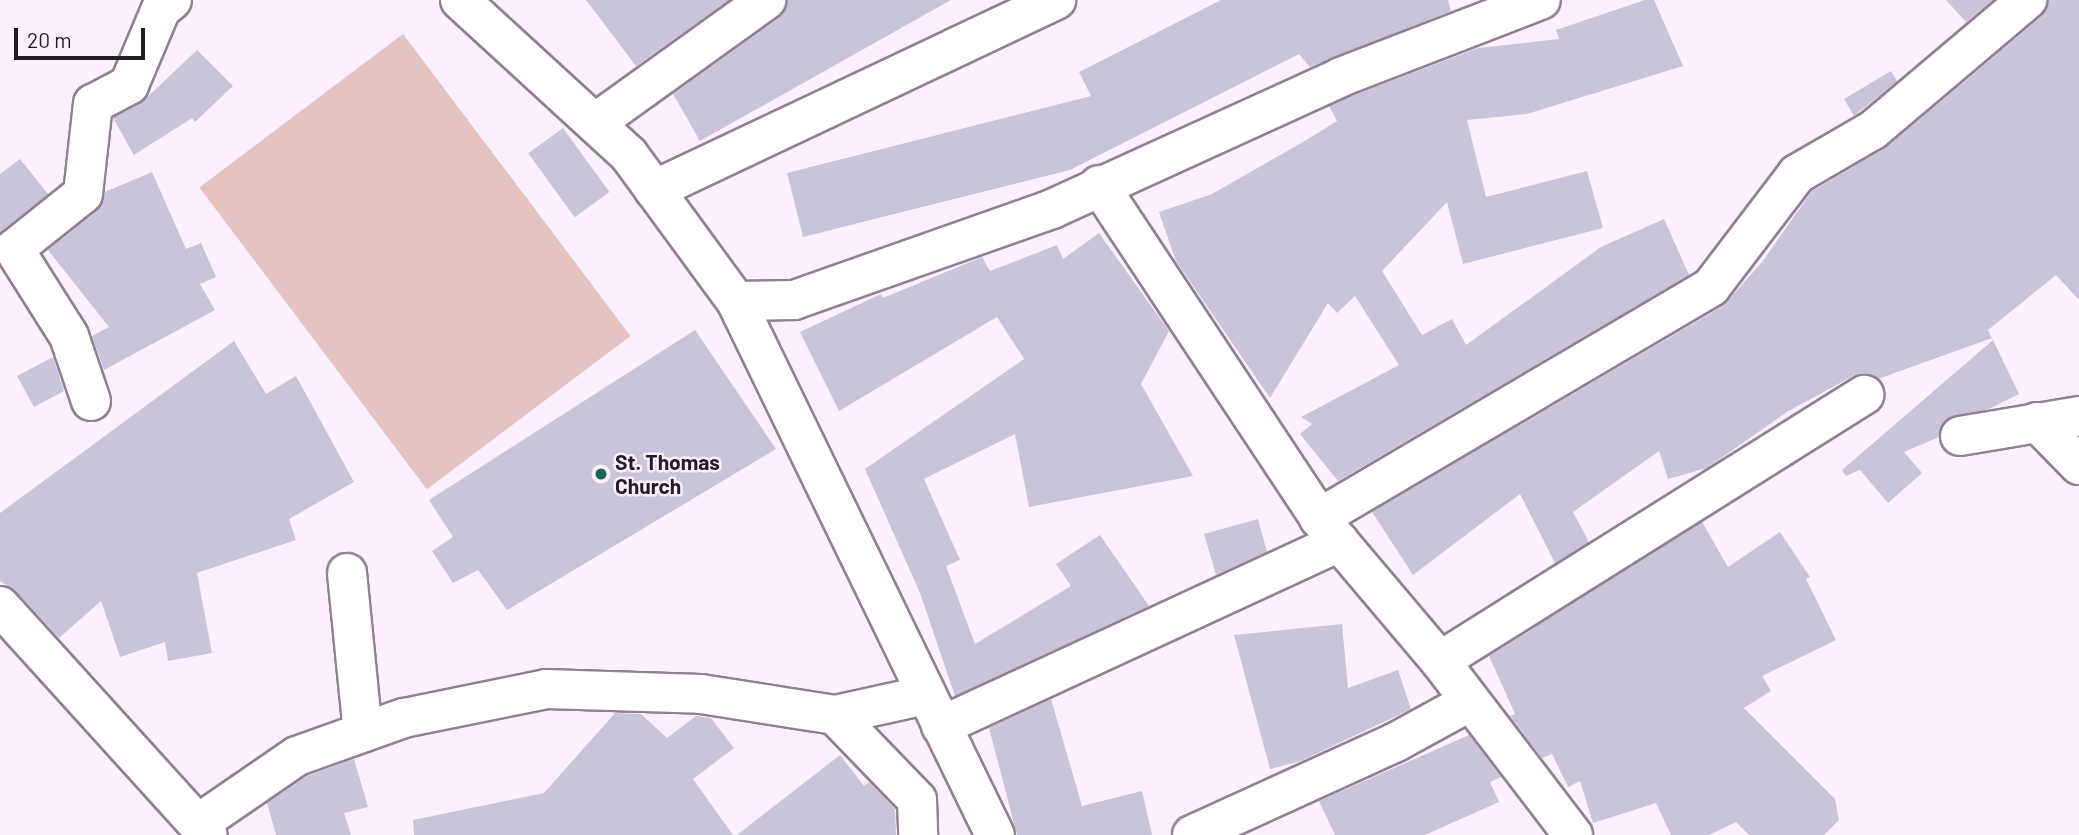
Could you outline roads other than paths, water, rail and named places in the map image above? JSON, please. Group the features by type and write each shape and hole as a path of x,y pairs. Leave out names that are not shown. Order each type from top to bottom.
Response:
{"street":[{"path":"91,401 69,336 14,249 83,194 93,104 129,85 161,9 172,0"},
{"path":"460,0 629,155 736,301 878,586 933,710 995,835"},
{"path":"594,123 766,0"},
{"path":"654,190 1056,0"},
{"path":"736,301 794,300 1052,209 1099,185 1341,77 1541,0"},
{"path":"0,606 203,829 297,756 404,718 546,689 701,694 835,715 933,710 1329,530 1711,287 1797,174 1873,130 2026,0"},
{"path":"1099,185 1329,530 1440,661 1573,835"},
{"path":"1440,661 1864,396"},
{"path":"1960,436 2079,416"},
{"path":"2037,422 2079,465"},
{"path":"347,573 363,732"},
{"path":"1192,835 1396,742 1469,702"},
{"path":"835,715 916,800 918,835"}],"place":[{"name":"St. Thomas Church","path":"601,474"}]}
